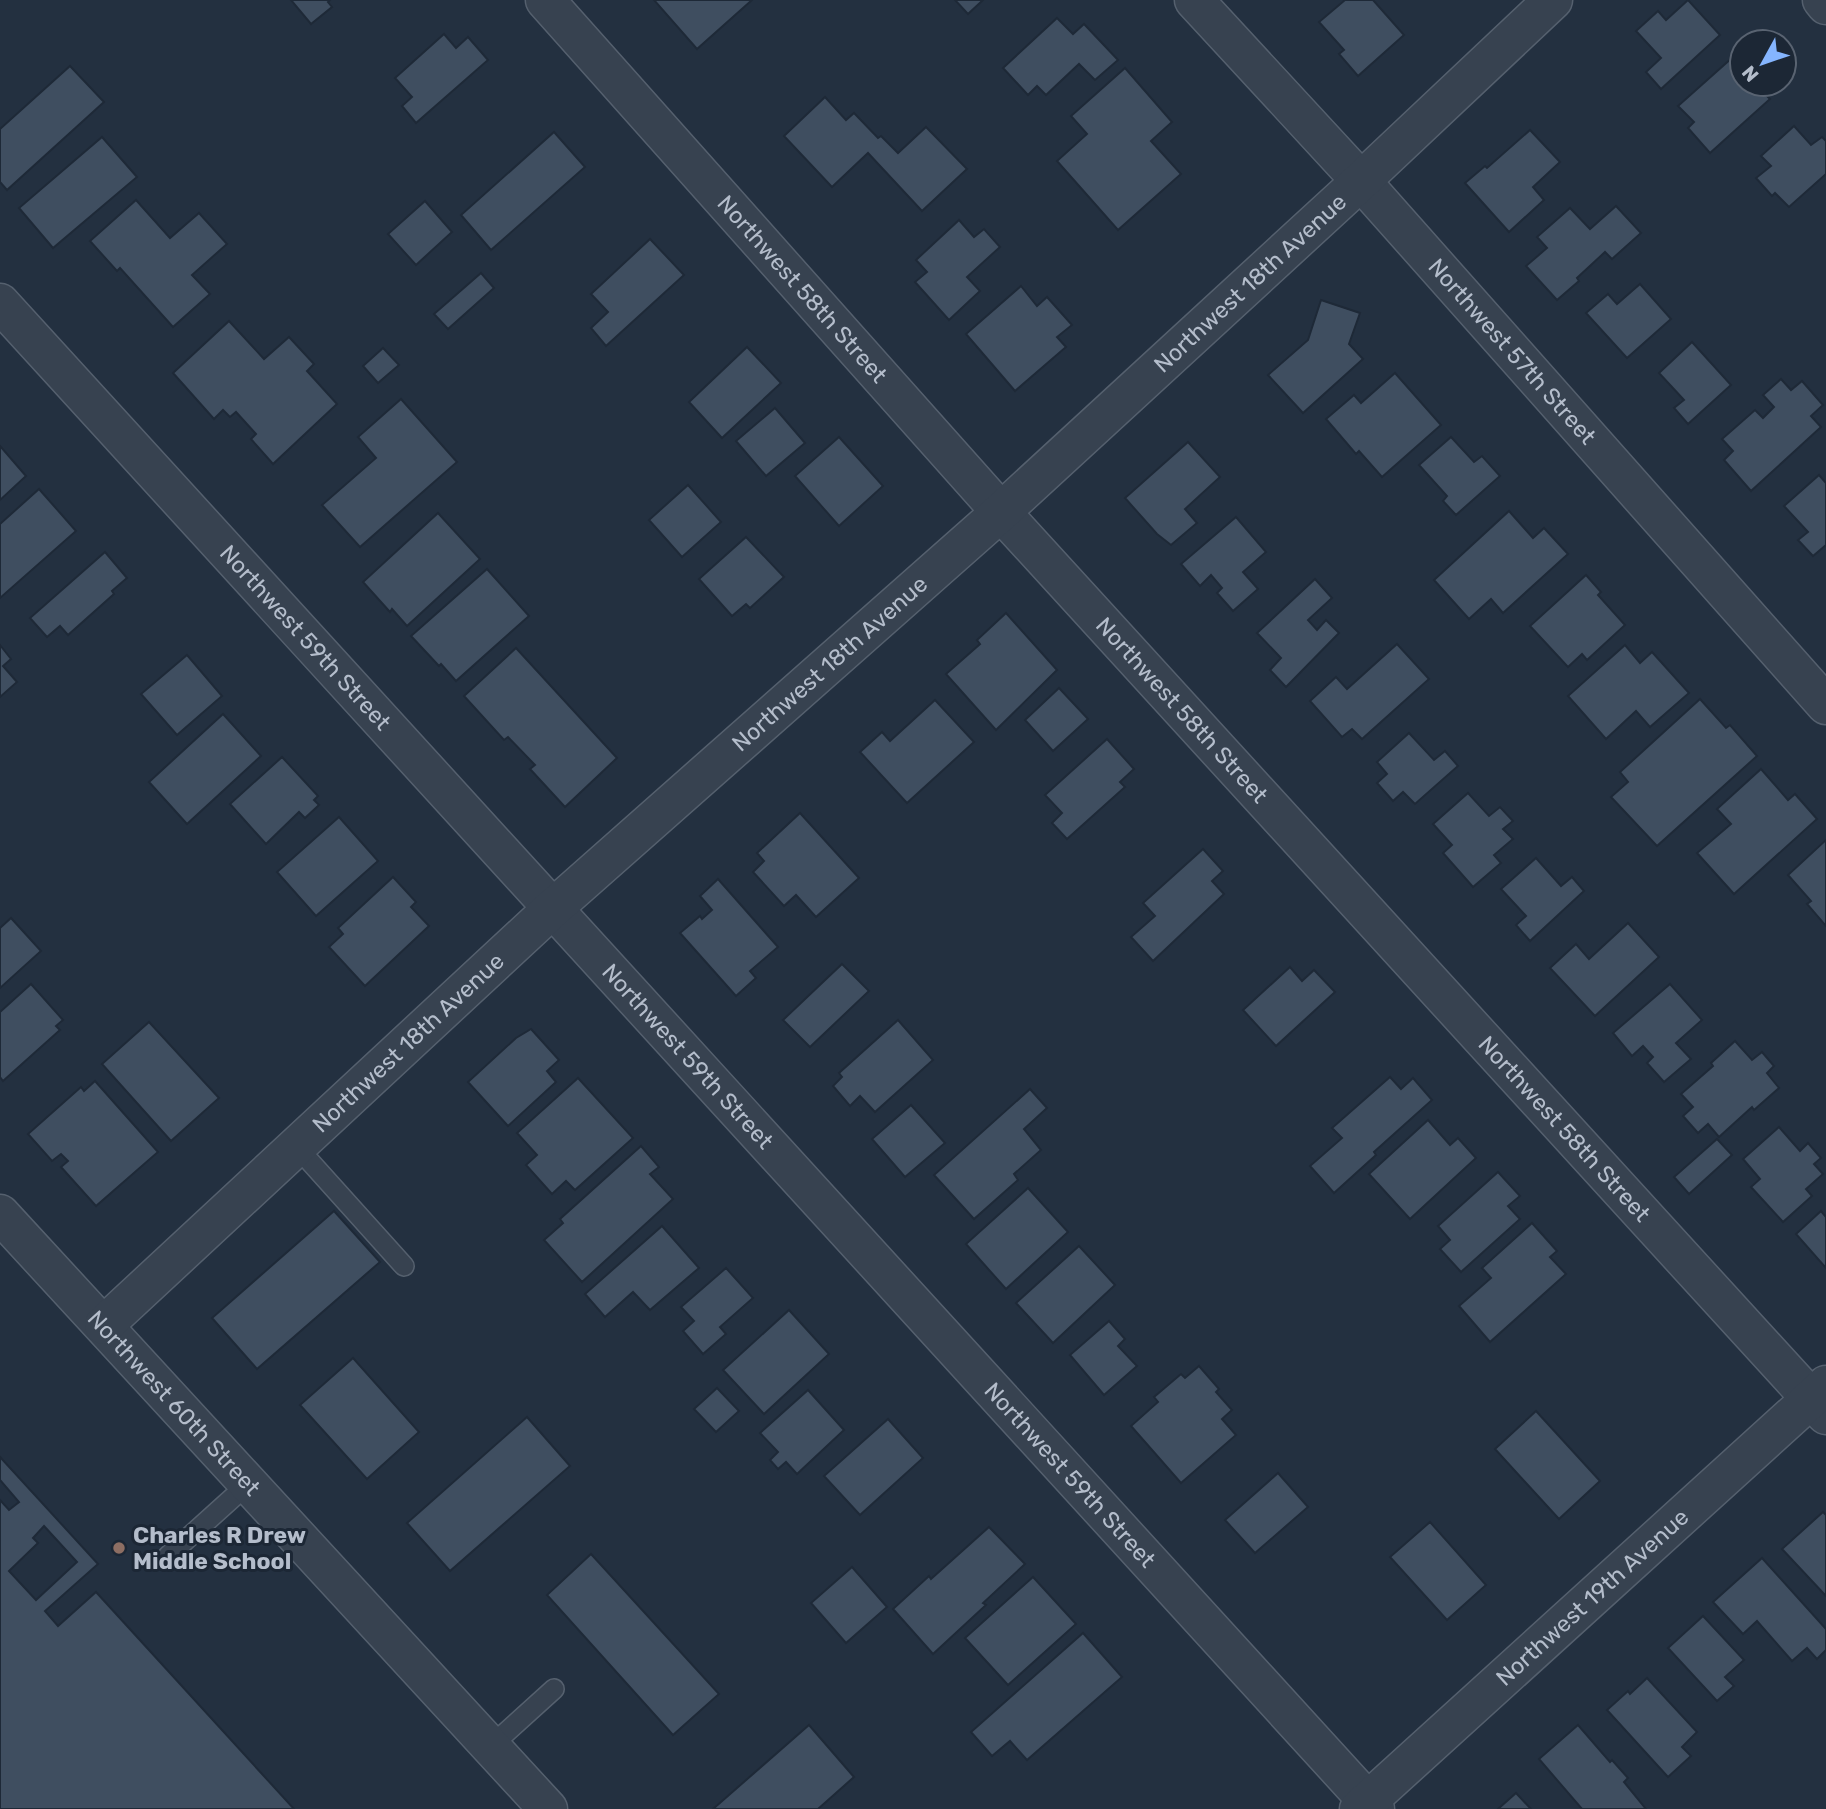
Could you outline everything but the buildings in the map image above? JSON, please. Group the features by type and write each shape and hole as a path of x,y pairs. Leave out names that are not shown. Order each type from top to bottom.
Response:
{"street":[{"name":"Northwest 58th Street","path":"545,0 1001,512 1821,1399"},
{"name":"Northwest 57th Street","path":"1194,0 1361,181 1826,705"},
{"name":"Northwest 18th Avenue","path":"104,1325 552,909 1001,512 1361,181 1553,0"},
{"path":"1822,0 1826,5"},
{"name":"Northwest 59th Street","path":"0,303 1368,1806"},
{"name":"Northwest 60th Street","path":"0,1216 104,1325 548,1809"},
{"name":"Northwest 19th Avenue","path":"1368,1806 1821,1399"}],"lane":[{"path":"296,1146 404,1266"},
{"path":"168,1556 249,1483"},
{"path":"491,1746 554,1689"}],"place":[{"name":"Charles R Drew Middle School","path":"119,1548"}]}
